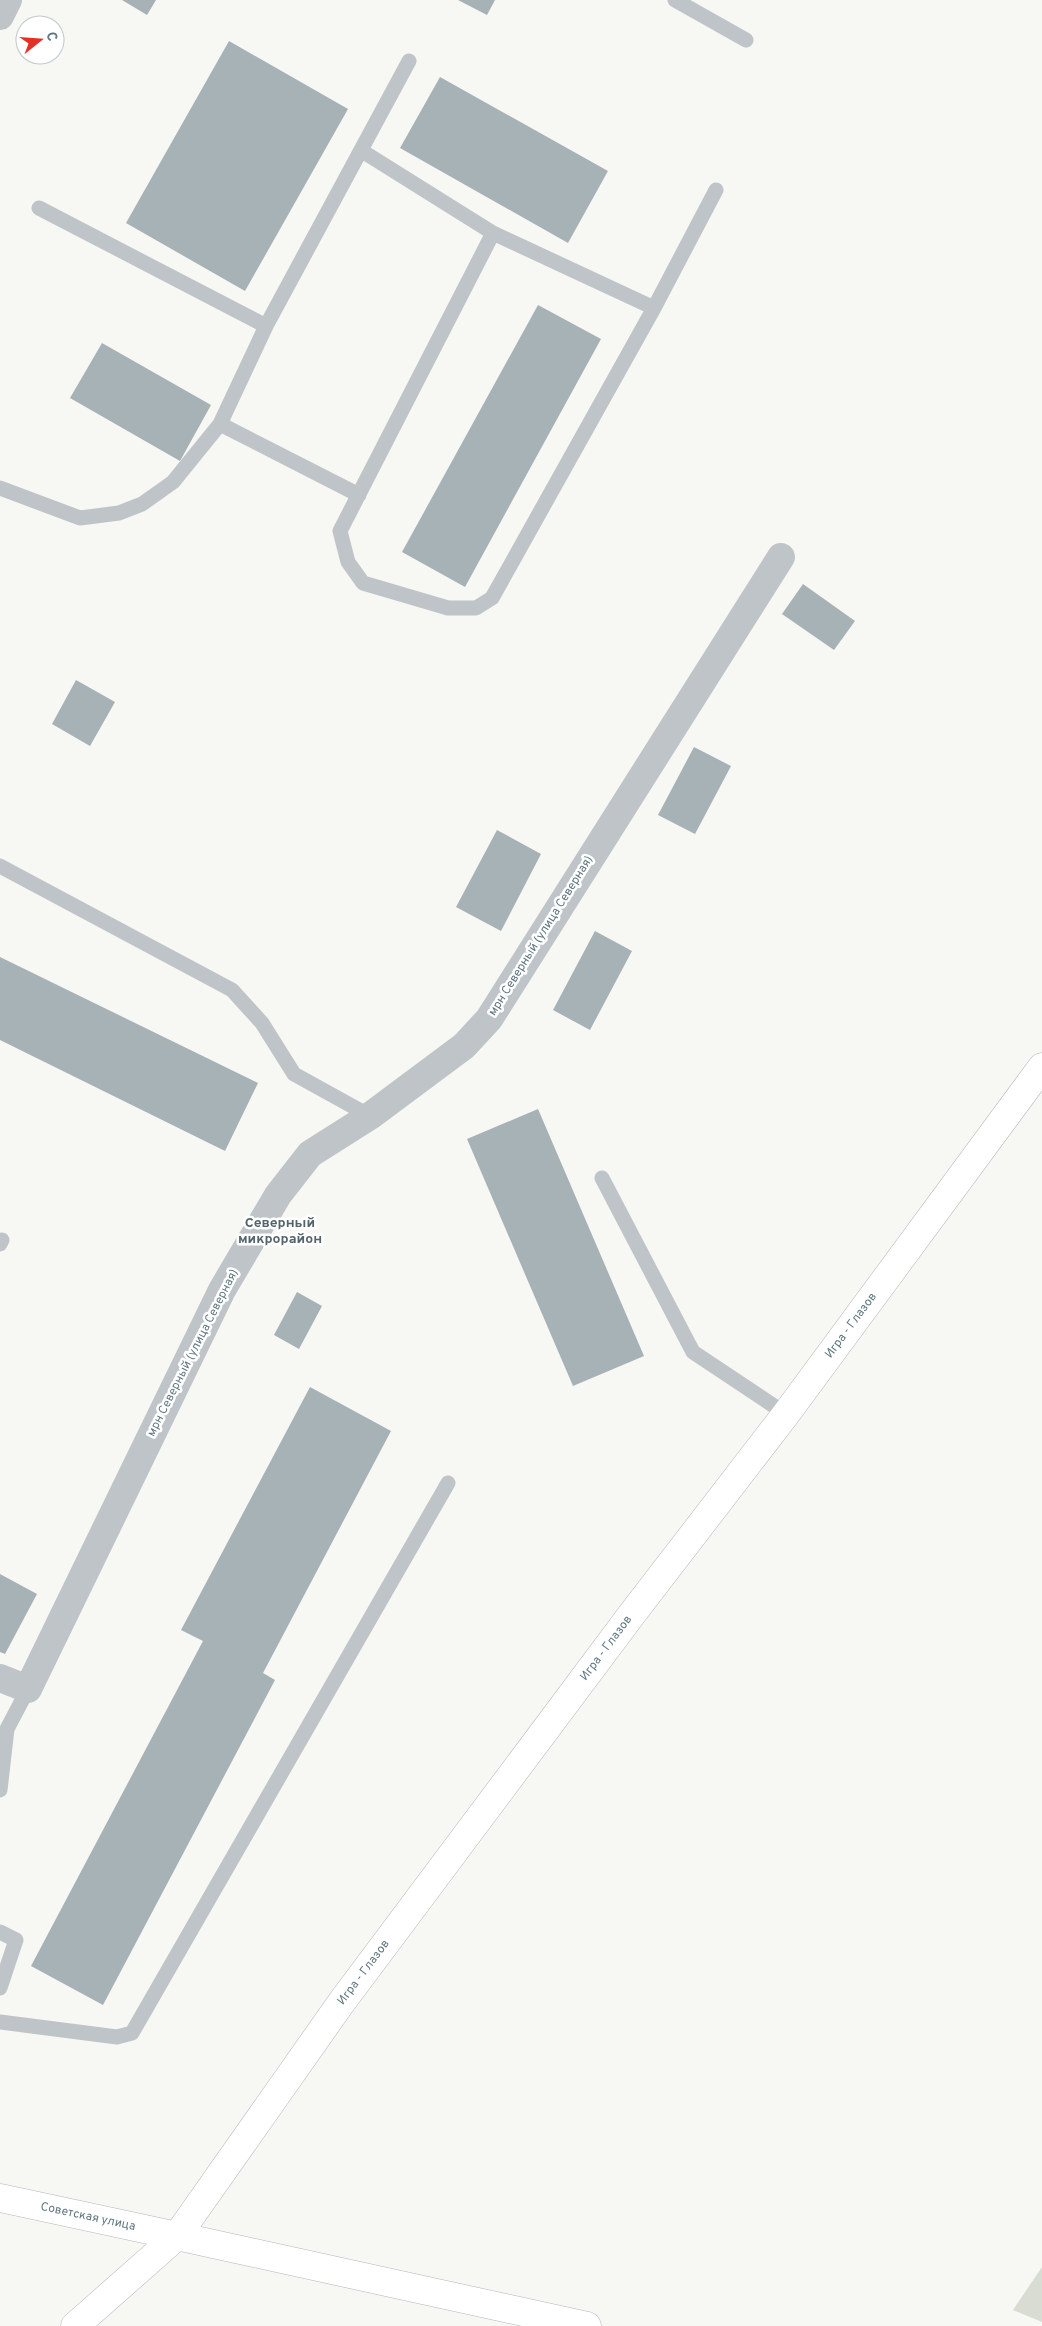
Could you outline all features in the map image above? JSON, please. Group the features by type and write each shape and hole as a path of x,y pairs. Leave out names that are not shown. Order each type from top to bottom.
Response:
{"main road":[{"name":"Игра - Глазов","path":"74,2326 176,2236 341,2003 632,1614 786,1414 1042,1066"},
{"name":"Советская улица","path":"0,2198 587,2326"}],"street":[{"path":"0,16 8,0"},
{"name":"мрн Северный (улица Северная)","path":"28,1690 222,1290 278,1195 310,1154 370,1116 464,1046 489,1019 781,556"},
{"path":"0,1678 28,1690"}],"lane":[{"path":"675,0 746,40"},
{"path":"0,488 80,518 119,513 142,504 173,482 220,424 266,326 409,61"},
{"path":"362,151 493,232 654,308"},
{"path":"493,232 340,531 348,562 364,583 448,608 476,608 492,598 654,308 716,190"},
{"path":"39,208 266,326"},
{"path":"220,424 359,494"},
{"path":"0,866 232,990 262,1023 294,1074 370,1116"},
{"path":"602,1178 693,1352 786,1414"},
{"path":"0,2022 117,2037 132,2033 448,1482"},
{"path":"0,1790 7,1729 28,1690"},
{"path":"0,1932 16,1940 0,1988"}],"shaded area":[{"path":"1042,2267 1042,2322 1013,2310"}],"building":[{"path":"122,0 156,0 147,15"},
{"path":"458,0 495,0 487,15"},
{"path":"229,41 348,109 245,291 126,223"},
{"path":"440,77 608,171 568,243 400,148"},
{"path":"538,305 601,339 465,587 402,552"},
{"path":"102,343 211,405 180,461 70,398"},
{"path":"803,584 855,621 834,650 782,614"},
{"path":"76,680 115,702 90,746 52,724"},
{"path":"694,747 731,766 695,834 658,815"},
{"path":"497,830 541,854 501,931 456,907"},
{"path":"595,931 632,951 590,1030 553,1010"},
{"path":"0,957 258,1083 225,1151 0,1040"},
{"path":"538,1109 644,1356 573,1386 467,1139"},
{"path":"297,1292 322,1306 299,1349 274,1335"},
{"path":"310,1387 391,1431 263,1673 275,1680 103,2005 31,1966 203,1641 181,1630"},
{"path":"0,1574 37,1594 5,1654 0,1652"}],"district":[{"name":"Северный микрорайон","path":"280,1232"}]}
